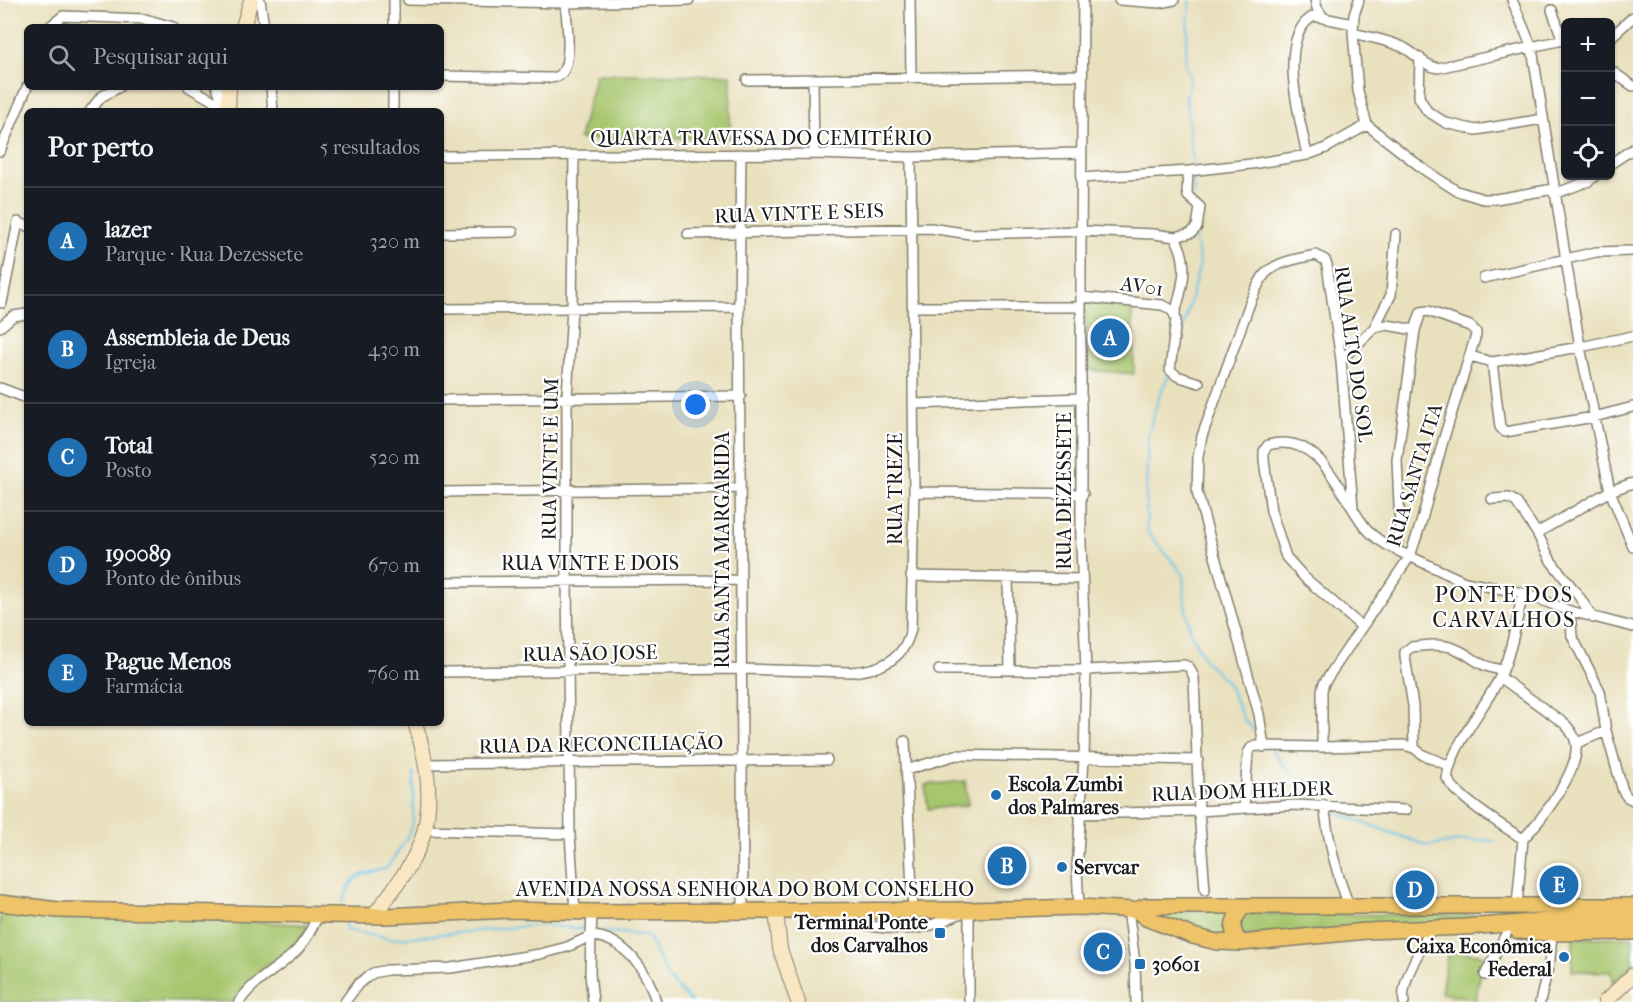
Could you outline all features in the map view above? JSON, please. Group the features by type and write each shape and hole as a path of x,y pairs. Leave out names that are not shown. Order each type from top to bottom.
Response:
{"main road":[{"path":"244,24 250,5"},
{"path":"227,108 229,90"},
{"path":"374,915 410,862 425,830 428,800 426,764 417,726"},
{"name":"AVENIDA NOSSA SENHORA DO BOM CONSELHO","path":"0,903 58,910 374,915 509,910 592,912 969,910 1079,907 1132,910 1146,906 1633,906"},
{"path":"1476,905 1567,920"},
{"path":"1241,944 1234,937 1233,923 1235,915 1244,906"},
{"path":"1132,910 1146,918 1193,936 1217,942 1241,944 1367,932 1567,920 1633,919"},
{"path":"776,911 780,949 798,1002"},
{"path":"1464,927 1552,933 1633,932"},
{"path":"1605,1002 1633,975"}],"street":[{"path":"250,5 260,0 264,24"},
{"path":"394,0 394,24"},
{"path":"408,0 566,2 689,0"},
{"path":"909,0 911,77"},
{"name":"RUA DEZESSETE","path":"1079,907 1077,869 1084,759 1086,670 1082,579 1083,0"},
{"path":"1119,0 1159,3 1174,0"},
{"path":"1315,0 1323,17"},
{"path":"1359,0 1353,28 1358,91 1367,125 1418,165 1457,191 1483,199 1554,192 1590,180"},
{"path":"1512,0 1532,48 1580,347 1610,490 1633,547"},
{"path":"444,76 549,78 558,76 563,71 567,57 566,2"},
{"path":"1552,10 1561,33"},
{"path":"53,24 63,16 145,19 162,24"},
{"path":"1307,155 1293,75 1293,58 1299,32 1314,16 1323,17 1399,45 1428,66 1438,68 1561,42"},
{"path":"1615,34 1633,17"},
{"path":"1419,58 1419,97 1426,111 1446,123 1476,130 1543,119"},
{"path":"1614,72 1633,86"},
{"path":"747,80 1082,75"},
{"path":"813,79 814,154"},
{"path":"0,151 26,90"},
{"path":"92,108 101,97 114,90"},
{"path":"194,90 225,108"},
{"path":"218,90 227,108"},
{"path":"272,90 273,108"},
{"path":"393,90 393,108"},
{"path":"1081,178 1192,171 1307,155 1367,125"},
{"path":"1615,161 1633,149"},
{"name":"QUARTA TRAVESSA DO CEMITÉRIO","path":"444,156 814,154 910,157 1081,153"},
{"name":"RUA SANTA MARGARIDA","path":"741,154 739,307 743,910"},
{"name":"RUA VINTE E UM","path":"574,156 572,308 567,398 567,672 570,834 575,912"},
{"name":"RUA TREZE","path":"740,669 865,671 899,655 909,639 914,492 910,157"},
{"path":"1174,313 1185,267 1184,257 1175,237 1191,233 1197,227 1200,207 1187,192 1192,171"},
{"path":"2,303 18,222 24,225"},
{"name":"RUA VINTE E SEIS","path":"688,234 930,228 970,234 1081,231 1175,237"},
{"path":"444,233 513,232"},
{"path":"1341,360 1374,328 1391,295 1396,234"},
{"path":"1484,278 1596,252 1633,251"},
{"name":"RUA ALTO DO SOL","path":"1264,747 1259,714 1197,492 1198,457 1202,436 1251,300 1264,275 1273,268 1316,255 1325,260 1341,360 1353,507"},
{"name":"AV01","path":"913,307 1081,302 1162,305 1170,308 1176,319 1172,372 1199,383"},
{"path":"444,309 739,307"},
{"name":"RUA SANTA ITA","path":"1322,747 1322,690 1328,675 1410,556 1476,335 1470,326 1424,310 1419,315 1415,330"},
{"path":"2,321 24,314"},
{"path":"1374,328 1388,325 1415,330 1397,460 1400,527 1396,550"},
{"path":"1470,356 1492,362 1633,336"},
{"path":"1492,362 1502,430 1511,432 1594,417 1633,407"},
{"path":"0,388 24,397"},
{"path":"444,400 741,396"},
{"path":"913,404 1082,398"},
{"path":"1361,626 1305,578 1286,557 1271,511 1264,459 1264,451 1268,445 1275,443 1308,449 1321,461 1367,529 1396,550 1465,582 1522,593 1570,611 1633,627"},
{"path":"1537,533 1610,490 1633,483"},
{"path":"444,492 740,488"},
{"path":"914,492 1083,494"},
{"path":"1492,499 1509,498 1516,502 1537,533 1551,561 1593,618"},
{"path":"912,576 1082,579"},
{"path":"1008,578 1010,670"},
{"name":"RUA VINTE E DOIS","path":"444,582 740,580"},
{"path":"1522,593 1502,673 1464,737 1450,766 1448,778 1456,790 1523,839"},
{"path":"1570,611 1572,636 1600,691 1606,731 1623,791 1633,800"},
{"path":"1414,748 1413,706 1405,657 1411,647 1442,645 1451,647 1482,665 1502,673 1565,724 1572,733 1576,750 1566,781 1543,817 1523,839 1517,905"},
{"path":"939,670 1086,670 1184,665 1189,667 1194,677 1199,811 1205,890"},
{"name":"RUA SÃO JOSE","path":"444,672 740,669"},
{"path":"1576,743 1606,731"},
{"path":"905,741 913,910"},
{"path":"1244,808 1248,753 1251,748 1393,744 1414,748 1423,756 1450,766"},
{"path":"906,770 956,755 1198,760"},
{"name":"RUA DA RECONCILIAÇÃO","path":"426,764 827,760"},
{"path":"1324,805 1331,855 1349,906"},
{"name":"RUA DOM HELDER","path":"1079,814 1324,805 1406,810"},
{"path":"425,830 570,834"},
{"path":"802,910 874,926 903,928 925,927 969,910 969,1002"},
{"path":"1132,910 1136,1002"},
{"path":"592,912 590,974 592,1002"},
{"path":"239,1002 251,987 303,945 319,914"},
{"path":"1404,1002 1403,991 1406,981 1431,929"},
{"path":"1485,975 1508,930"},
{"path":"1540,1002 1550,959 1552,933"},
{"path":"345,1002 358,984 373,973 387,970 450,968 540,954 591,936 601,936 611,940 634,960 647,978 656,1002"}],"green space":[{"path":"596,74 731,75 730,137 579,139"},
{"path":"1084,300 1132,306 1134,374 1090,370"},
{"path":"965,781 968,805 928,809 925,785"},
{"path":"0,904 308,925 297,944 258,973 236,1002 0,1002"},
{"path":"1232,910 1224,924 1229,940 1144,913"},
{"path":"1245,914 1486,915 1492,920 1242,936 1237,921"},
{"path":"1633,937 1633,963 1613,983 1612,972 1572,971 1573,938"},
{"path":"1448,950 1483,955 1476,999 1441,993"}],"waterway":[{"path":"1190,0 1185,63 1190,79 1186,96 1193,167"},
{"path":"1193,173 1194,197"},
{"path":"1192,224 1193,206"},
{"path":"1175,361 1200,263 1195,239"},
{"path":"1169,375 1160,394 1148,434 1147,531 1183,574 1185,605 1191,634 1205,661 1228,683 1244,720 1256,732"},
{"path":"1272,749 1287,770 1303,779 1321,799"},
{"path":"343,901 355,879 364,874 387,868 407,838 413,822 414,773"},
{"path":"1334,812 1428,846 1466,840 1494,841"},
{"path":"345,922 346,930 391,939 540,925 585,929"},
{"path":"599,931 648,936 668,978 691,1002"}],"place":[{"name":"lazer","path":"1110,338"},
{"name":"Escola Zumbi dos Palmares","path":"996,795"},
{"name":"Assembleia de Deus","path":"1007,866"},
{"name":"Servcar","path":"1062,867"},
{"name":"Pague Menos","path":"1559,885"},
{"name":"190089","path":"1415,890"},
{"name":"Terminal Ponte dos Carvalhos","path":"940,933"},
{"name":"Total","path":"1103,952"},
{"name":"Caixa Econômica Federal","path":"1564,957"},
{"name":"30601","path":"1140,964"}],"district":[{"name":"PONTE DOS CARVALHOS","path":"1504,606"}]}
